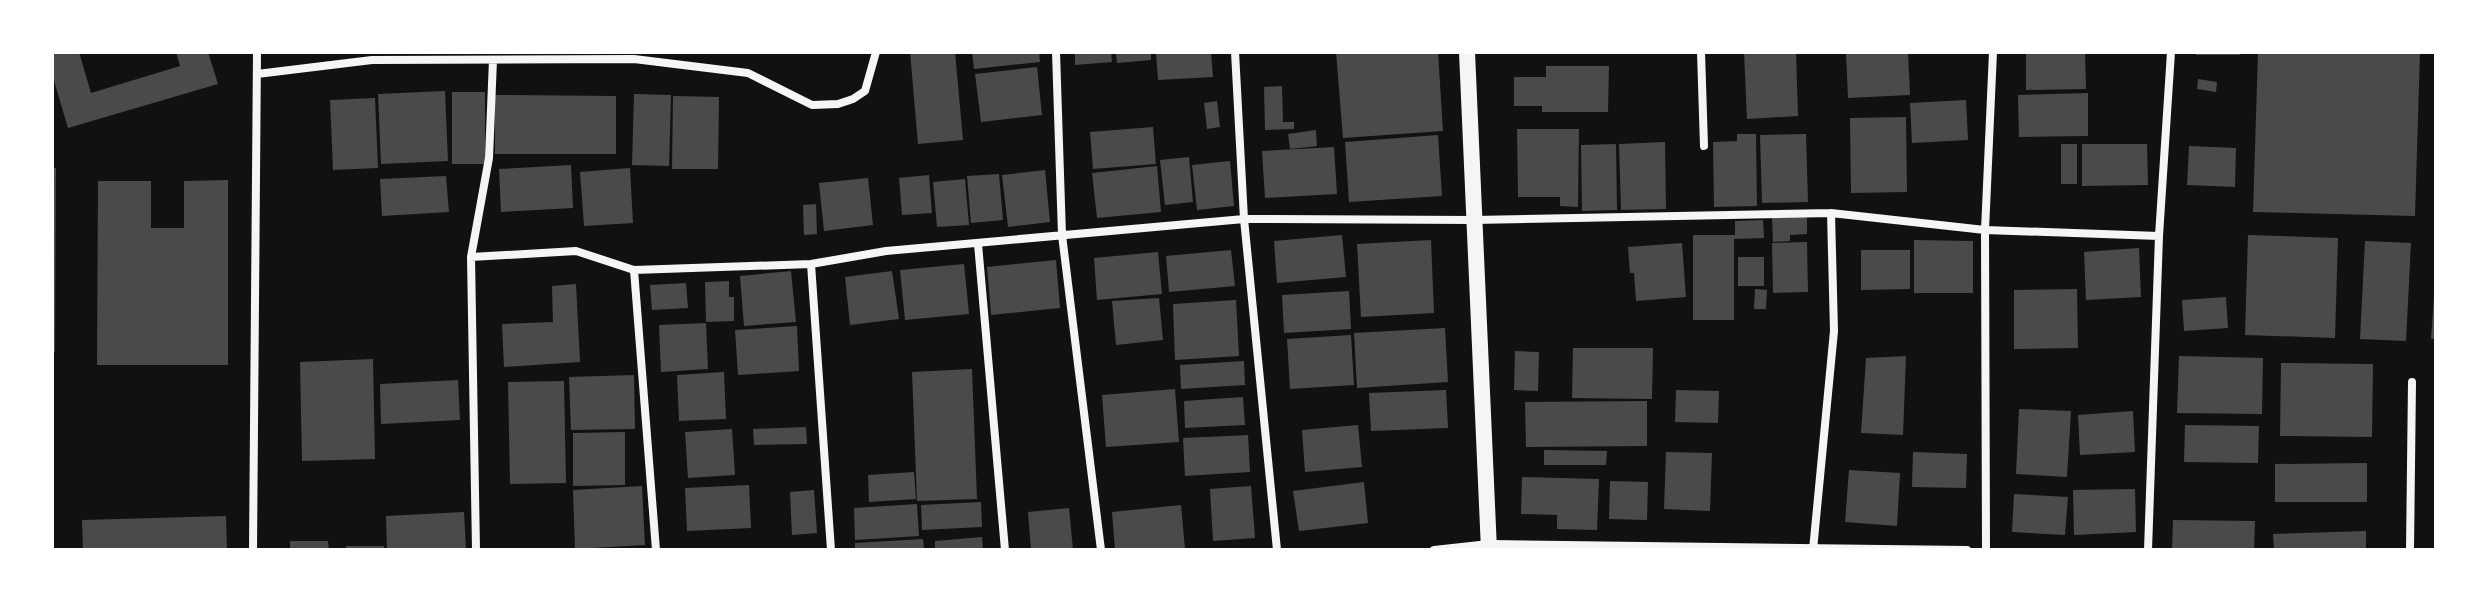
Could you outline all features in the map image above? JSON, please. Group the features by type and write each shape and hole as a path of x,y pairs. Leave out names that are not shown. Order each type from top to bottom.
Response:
{"main road":[{"path":"1467,52 1489,547"}],"street":[{"path":"253,550 257,52"},
{"path":"257,74 372,60 634,59 748,73 812,105 838,104 865,91 876,52"},
{"path":"1056,52 1062,235 1101,550"},
{"path":"1235,52 1244,219 1277,550"},
{"path":"1701,52 1704,146"},
{"path":"1986,550 1985,230 1993,52"},
{"path":"2148,550 2159,236 2171,52"},
{"path":"476,550 471,257 489,158 493,60"},
{"path":"471,257 576,251 634,270 811,264 886,251 1244,219 1474,220 1831,213 1985,230 2159,236"},
{"path":"1813,548 1834,331 1831,213"},
{"path":"978,244 1005,550"},
{"path":"811,264 831,550"},
{"path":"634,270 656,550"},
{"path":"2410,550 2412,382"},
{"path":"1434,550 1489,547 1967,550"}],"building":[{"path":"52,52 79,52 91,93 180,66 176,52 208,52 218,84 68,128 52,74"},
{"path":"910,52 955,52 963,140 918,144"},
{"path":"972,52 1039,52 1040,62 974,69"},
{"path":"1075,52 1111,52 1112,62 1075,65"},
{"path":"1116,52 1151,52 1151,60 1117,63"},
{"path":"1156,52 1211,52 1213,77 1158,80"},
{"path":"1336,52 1438,52 1443,131 1343,138"},
{"path":"1744,52 1796,52 1798,116 1747,119"},
{"path":"1908,52 1910,95 1848,98 1846,54"},
{"path":"2026,52 2085,52 2086,89 2026,90"},
{"path":"2196,52 2240,52 2240,55 2196,55"},
{"path":"2258,52 2420,52 2415,216 2253,212"},
{"path":"1546,66 1609,66 1608,112 1542,112 1542,106 1514,106 1514,77 1546,77"},
{"path":"1037,67 1042,115 981,122 975,74"},
{"path":"2198,79 2217,82 2216,92 2197,89"},
{"path":"1282,86 1283,122 1294,122 1294,129 1265,130 1264,87"},
{"path":"445,91 448,161 381,164 378,94"},
{"path":"452,92 485,92 485,164 452,164"},
{"path":"2088,93 2088,136 2019,137 2018,95"},
{"path":"634,94 671,95 669,166 632,165"},
{"path":"495,95 616,96 616,154 495,154"},
{"path":"673,96 719,97 718,169 672,169"},
{"path":"375,98 378,168 333,170 330,100"},
{"path":"1966,100 1968,140 1912,143 1910,103"},
{"path":"1217,101 1220,127 1207,129 1204,103"},
{"path":"1906,117 1907,192 1851,193 1850,118"},
{"path":"1153,127 1156,164 1093,169 1090,132"},
{"path":"1517,129 1579,129 1578,207 1560,206 1560,197 1518,197"},
{"path":"1316,130 1317,146 1290,149 1288,134"},
{"path":"1737,134 1756,134 1757,206 1714,207 1713,142 1737,141"},
{"path":"1806,134 1808,202 1762,203 1760,135"},
{"path":"1438,135 1442,196 1349,202 1345,142"},
{"path":"1665,142 1666,209 1621,210 1619,144"},
{"path":"1616,144 1617,210 1582,211 1581,145"},
{"path":"2061,144 2077,144 2077,184 2061,184"},
{"path":"2082,144 2147,144 2148,185 2082,186"},
{"path":"2189,146 2236,148 2235,187 2187,185"},
{"path":"1334,147 1337,194 1265,198 1262,151"},
{"path":"1189,157 1193,202 1165,205 1160,160"},
{"path":"1230,161 1234,206 1197,210 1192,165"},
{"path":"571,165 573,208 501,212 499,169"},
{"path":"1157,166 1161,212 1097,218 1092,173"},
{"path":"52,168 56,168 55,352 52,352"},
{"path":"630,168 633,223 584,226 580,172"},
{"path":"1045,170 1050,222 1008,227 1002,175"},
{"path":"999,174 1003,220 971,223 967,176"},
{"path":"929,175 932,213 902,215 899,178"},
{"path":"446,176 449,212 382,216 380,179"},
{"path":"868,178 873,225 824,231 819,183"},
{"path":"965,179 969,225 937,227 933,182"},
{"path":"228,180 228,365 97,365 98,181 151,181 151,228 184,228 184,181"},
{"path":"816,204 817,234 804,235 803,205"},
{"path":"1807,216 1807,234 1790,235 1790,241 1773,242 1772,218"},
{"path":"1763,220 1764,238 1734,239 1734,320 1693,320 1693,235 1735,235 1735,221"},
{"path":"1342,235 1346,277 1277,283 1274,241"},
{"path":"2248,235 2338,238 2335,338 2245,335"},
{"path":"1431,240 1434,313 1361,317 1357,244"},
{"path":"1914,240 1973,241 1973,293 1914,293"},
{"path":"2365,241 2411,243 2406,341 2360,339"},
{"path":"1807,242 1808,292 1773,293 1772,243"},
{"path":"1682,243 1686,297 1636,301 1628,247"},
{"path":"2139,248 2141,297 2086,300 2084,252"},
{"path":"1231,250 1235,286 1169,292 1166,256"},
{"path":"1861,250 1910,250 1910,289 1861,290"},
{"path":"1158,252 1162,294 1097,300 1094,258"},
{"path":"1738,257 1764,257 1764,286 1738,286"},
{"path":"1056,260 1060,308 991,315 987,267"},
{"path":"964,264 969,314 905,320 900,270"},
{"path":"791,271 796,322 744,326 740,276"},
{"path":"892,271 899,319 850,325 845,277"},
{"path":"729,281 729,297 734,297 734,321 706,322 705,282"},
{"path":"686,283 688,308 652,310 650,285"},
{"path":"576,284 580,362 504,367 502,324 553,322 552,286"},
{"path":"1755,289 1767,290 1766,309 1754,309"},
{"path":"2077,289 2078,348 2014,349 2014,290"},
{"path":"1349,291 1351,329 1284,333 1282,295"},
{"path":"2434,295 2436,339 2431,339"},
{"path":"2226,297 2228,328 2184,331 2182,300"},
{"path":"1159,298 1163,340 1116,345 1112,301"},
{"path":"1236,300 1239,356 1175,360 1173,304"},
{"path":"706,323 708,369 661,372 659,325"},
{"path":"797,326 799,371 738,375 735,330"},
{"path":"1445,328 1448,382 1357,388 1354,333"},
{"path":"1351,335 1354,385 1290,389 1287,339"},
{"path":"1573,348 1653,348 1652,399 1572,398"},
{"path":"1515,351 1539,352 1538,391 1514,390"},
{"path":"1906,356 1903,435 1861,433 1866,358"},
{"path":"2179,356 2263,358 2262,414 2177,413"},
{"path":"373,359 375,459 302,461 300,362"},
{"path":"1244,361 1245,385 1181,389 1180,365"},
{"path":"2281,363 2373,364 2372,437 2280,436"},
{"path":"972,369 977,499 917,501 912,372"},
{"path":"724,372 726,419 679,421 677,375"},
{"path":"634,375 635,429 571,430 569,377"},
{"path":"458,380 460,420 381,424 380,384"},
{"path":"564,381 566,483 510,484 508,382"},
{"path":"1175,389 1179,442 1106,447 1102,395"},
{"path":"1446,390 1448,428 1371,431 1369,393"},
{"path":"1676,390 1719,391 1718,423 1675,422"},
{"path":"1243,397 1245,425 1185,428 1184,401"},
{"path":"1647,401 1647,446 1526,447 1525,402"},
{"path":"2019,409 2071,411 2067,477 2016,474"},
{"path":"2133,411 2135,452 2080,455 2078,415"},
{"path":"1358,425 1362,467 1305,472 1302,430"},
{"path":"2185,425 2259,426 2258,463 2184,462"},
{"path":"806,427 807,444 754,445 753,429"},
{"path":"732,429 735,475 688,478 685,432"},
{"path":"625,432 625,485 573,486 573,433"},
{"path":"1248,435 1250,472 1185,476 1183,438"},
{"path":"1544,450 1607,451 1606,465 1544,465"},
{"path":"1666,452 1712,453 1710,511 1664,509"},
{"path":"1913,452 1967,454 1966,488 1912,487"},
{"path":"2367,463 2367,502 2275,502 2275,464"},
{"path":"1849,470 1900,473 1897,526 1845,522"},
{"path":"914,472 916,499 869,502 868,475"},
{"path":"1522,477 1599,479 1597,530 1557,529 1557,515 1521,514"},
{"path":"1610,481 1648,482 1647,520 1609,519"},
{"path":"1364,482 1368,523 1299,531 1293,491"},
{"path":"749,485 751,528 687,531 685,488"},
{"path":"642,486 645,545 575,549 573,490"},
{"path":"1251,486 1255,538 1213,541 1210,489"},
{"path":"2135,489 2136,532 2074,535 2073,490"},
{"path":"814,490 817,533 792,535 790,492"},
{"path":"2014,494 2068,497 2065,535 2012,532"},
{"path":"981,502 982,527 922,530 921,505"},
{"path":"917,504 919,536 855,540 854,508"},
{"path":"1181,505 1185,549 1115,550 1112,512"},
{"path":"1069,508 1073,550 1031,550 1028,512"},
{"path":"464,512 466,550 387,550 386,516"},
{"path":"226,516 227,550 83,550 82,520"},
{"path":"2173,520 2255,521 2254,550 2172,550"},
{"path":"2366,531 2366,550 2274,550 2273,534"},
{"path":"982,537 983,550 935,550 935,541"},
{"path":"923,539 924,550 855,550 855,543"},
{"path":"290,541 328,541 329,550 290,550"},
{"path":"346,546 384,546 384,550 346,550"}]}
